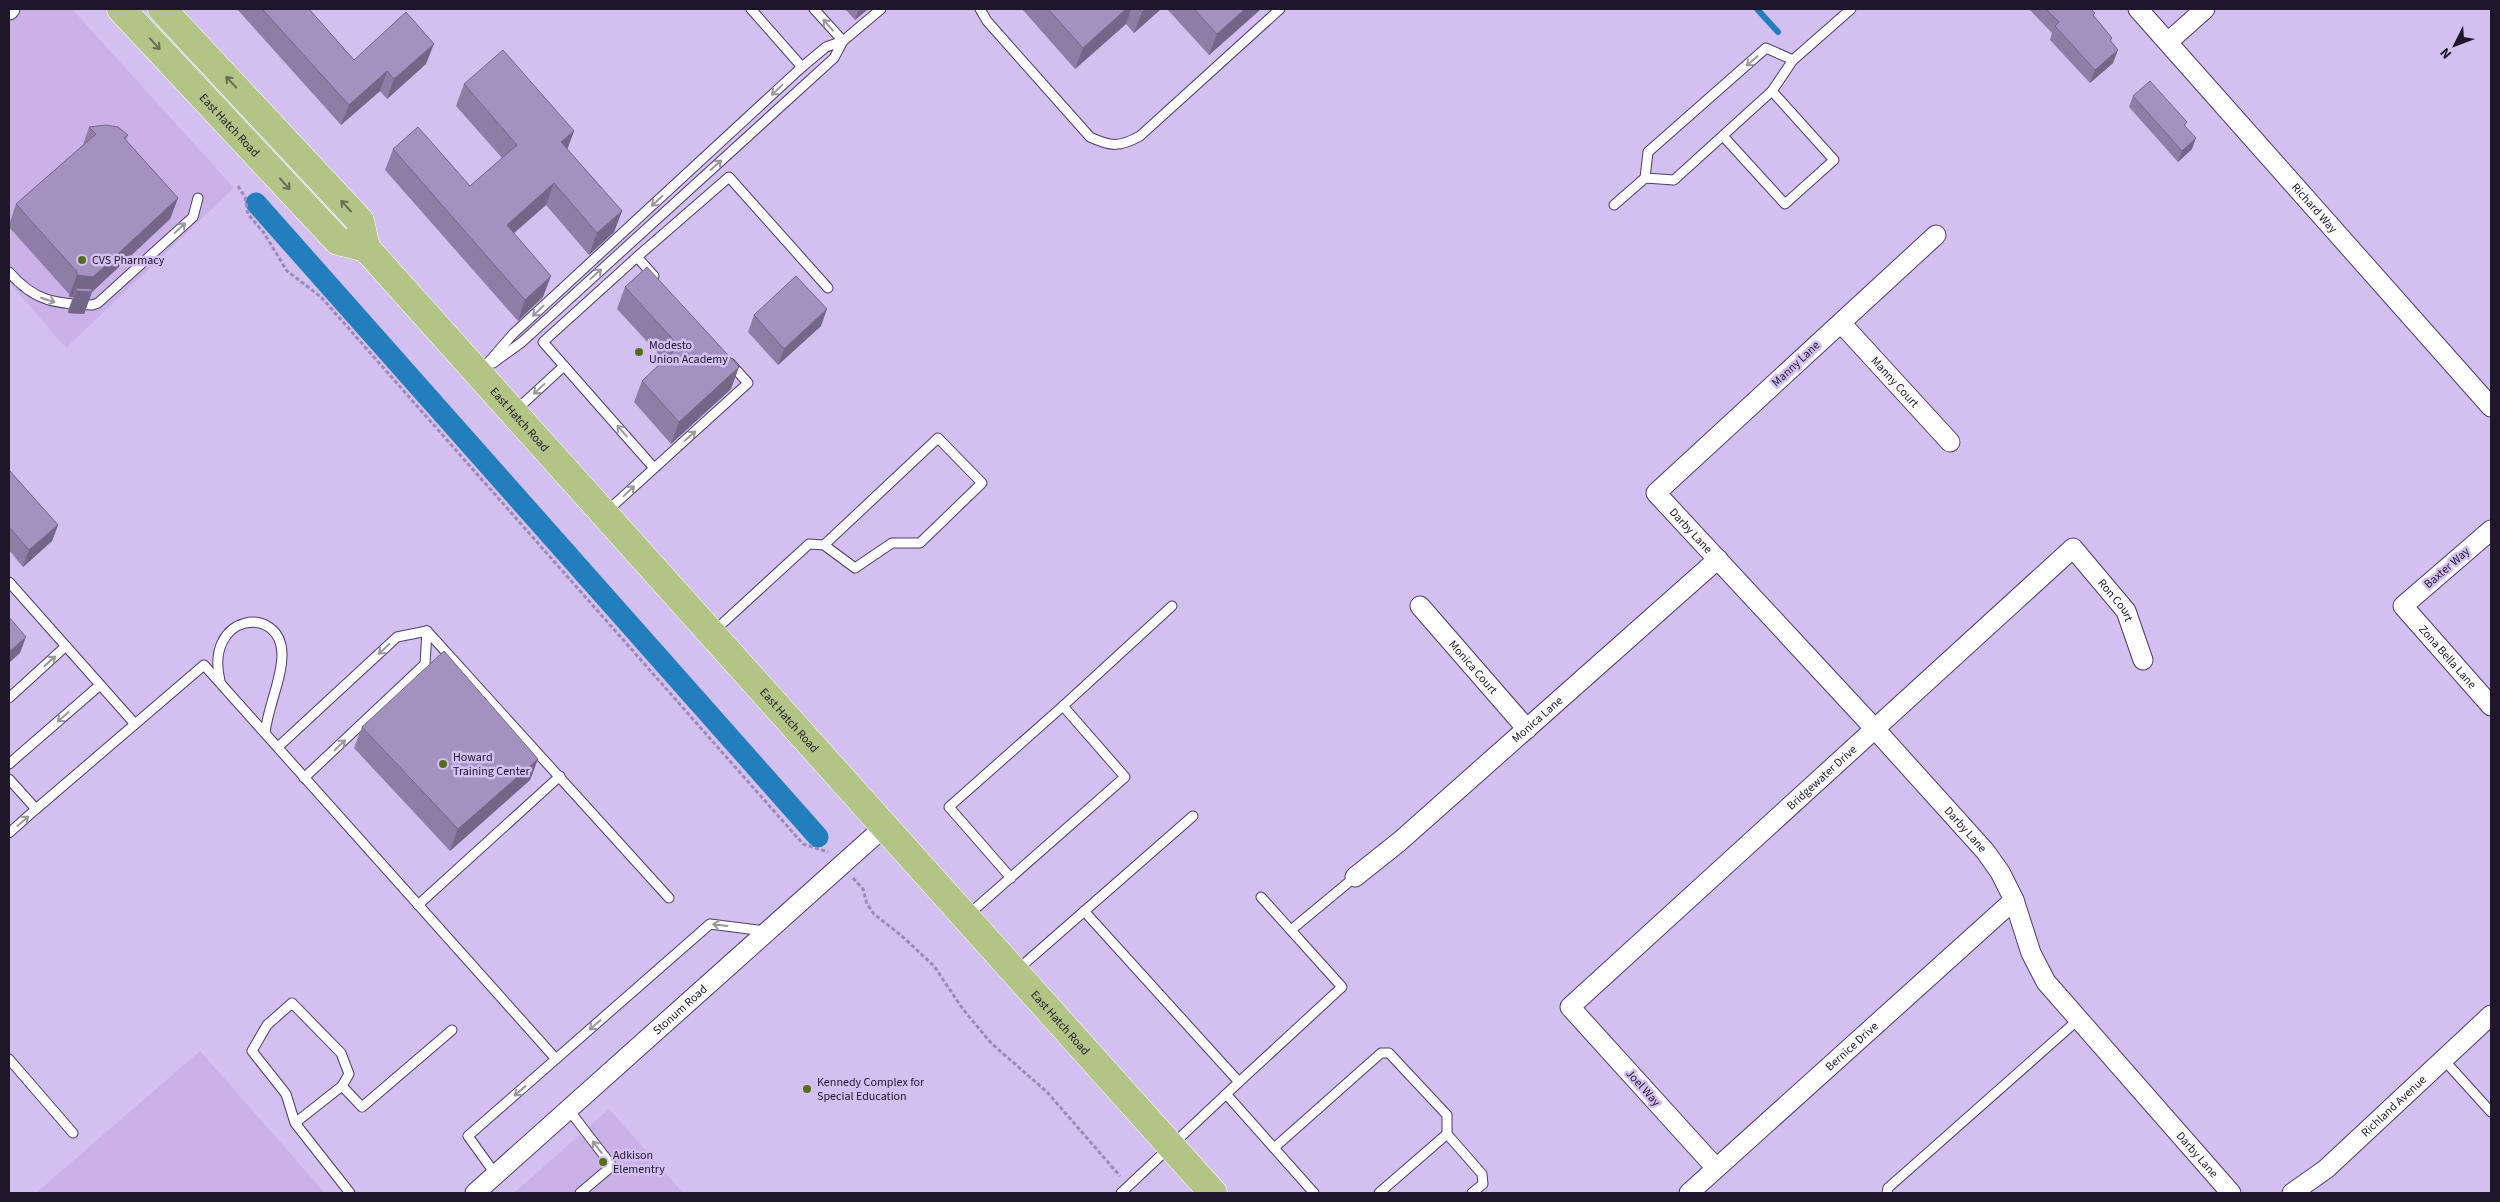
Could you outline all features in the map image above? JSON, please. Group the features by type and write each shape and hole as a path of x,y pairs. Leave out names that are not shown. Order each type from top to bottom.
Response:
{"main road":[{"name":"East Hatch Road","path":"121,9 338,242 366,248"},
{"name":"East Hatch Road","path":"162,9 360,221 366,248 1212,1193"}],"street":[{"name":"Richard Way","path":"2138,9 2491,407"},
{"path":"2168,42 2205,9"},
{"name":"Manny Lane","path":"1656,493 1936,236"},
{"name":"Manny Court","path":"1841,323 1950,442"},
{"name":"Darby Lane","path":"1656,493 1985,850 2000,872 2014,900 2031,954 2046,982 2231,1193"},
{"name":"Baxter Way","path":"2403,606 2491,530"},
{"name":"Ron Court","path":"2073,548 2126,611 2143,660"},
{"name":"Bridgewater Drive","path":"1570,1007 2073,548"},
{"name":"Monica Lane","path":"1355,877 1400,842 1718,559"},
{"name":"Monica Court","path":"1420,606 1527,729"},
{"name":"Zona Bella Lane","path":"2403,606 2491,706"},
{"name":"Stonum Road","path":"475,1193 884,827"},
{"name":"Bernice Drive","path":"1689,1193 2014,900"},
{"name":"Joel Way","path":"1570,1007 1716,1168"},
{"name":"Richland Avenue","path":"2292,1193 2326,1169 2491,1015"}],"lane":[{"path":"751,9 802,67"},
{"path":"814,9 843,41"},
{"path":"478,374 514,334 802,67 826,47 843,41 881,9"},
{"path":"980,9 987,21 1090,137 1105,145 1125,144 1140,136 1280,9"},
{"path":"1645,178 1674,180 1772,91 1794,60 1851,9"},
{"path":"478,374 522,342 834,58 843,41"},
{"path":"1614,205 1645,178 1648,152 1766,48 1794,60"},
{"path":"1723,136 1785,204 1834,160 1772,91"},
{"path":"654,468 543,342 729,177 828,288"},
{"path":"9,272 21,286 44,300 92,305 98,303 193,217 198,198"},
{"path":"618,223 634,240"},
{"path":"637,257 663,286"},
{"path":"604,514 748,383 722,353"},
{"path":"513,413 564,366"},
{"path":"711,634 809,544 824,545 855,568 892,543 920,543 982,483 938,438 824,545"},
{"path":"9,582 135,724"},
{"path":"1011,878 949,807 1172,606"},
{"path":"221,684 217,656 226,635 243,622 253,621 265,625 276,636 282,653 281,668 267,712 265,733"},
{"path":"278,747 398,637 427,630"},
{"path":"427,630 669,898"},
{"path":"304,778 425,664 427,630"},
{"path":"9,698 66,646"},
{"path":"9,834 204,665 556,1059"},
{"path":"9,764 100,685"},
{"path":"966,917 1126,777 1063,706"},
{"path":"418,905 560,776"},
{"path":"9,779 36,809"},
{"path":"1015,972 1192,816"},
{"path":"1290,930 1355,877"},
{"path":"1121,1193 1342,987 1261,897"},
{"path":"1084,911 1239,1082"},
{"path":"496,1175 468,1136 710,924 768,931"},
{"path":"295,1123 342,1086 349,1074 341,1053 292,1003 267,1025 252,1051 286,1094 295,1123 350,1193"},
{"path":"1887,1193 1888,1188 2079,1019"},
{"path":"342,1086 362,1107 452,1030"},
{"path":"1274,1148 1381,1053 1389,1053 1447,1115 1447,1134 1482,1174 1483,1184 1472,1193"},
{"path":"9,1059 73,1133"},
{"path":"2444,1060 2491,1112"},
{"path":"1226,1094 1314,1193"},
{"path":"569,1110 612,1166 580,1193"},
{"path":"1379,1193 1447,1134"}],"path":[{"path":"238,186 245,197 248,214 264,233 287,271 321,297 803,844 828,852 842,866 863,889 867,904 874,914 903,937 934,966 962,1008 991,1043 1047,1092 1129,1186"}],"shaded area":[{"path":"9,9 72,9 234,188 66,348 9,282"},
{"path":"200,1051 325,1193 36,1193"},
{"name":"Adkison Elementry","path":"609,1109 683,1193 514,1193"}],"building":[{"path":"262,9 309,9 354,60 406,12 434,44 394,79 387,71 349,105"},
{"path":"1048,9 1126,9 1083,48"},
{"path":"1194,9 1245,9 1217,34"},
{"path":"2046,9 2091,9 2095,13 2093,15 2112,38 2110,40 2118,50 2095,70 2055,26 2059,22"},
{"path":"503,50 574,131 561,142 622,211 597,233 554,183 507,225 551,276 525,300 393,149 418,127 470,186 517,145 464,84"},
{"path":"2150,81 2187,122 2184,125 2196,138 2182,151 2133,96"},
{"name":"CVS Pharmacy","path":"106,125 118,127 128,135 124,138 178,198 93,277 77,275 77,272 16,204 96,134 89,127"},
{"path":"647,267 739,367 679,422 642,381 679,346 625,287"},
{"path":"796,276 827,309 784,349 754,315"},
{"path":"76,288 92,289 92,292 76,291"},
{"path":"9,470 58,525 29,550 9,527"},
{"path":"9,617 26,637 9,652"},
{"name":"Howard Training Center","path":"444,651 538,759 458,829 362,727"}],"waterway":[{"path":"1757,9 1778,32"},
{"path":"256,203 818,837"}],"place":[{"name":"CVS Pharmacy","path":"82,260"},
{"name":"Modesto Union Academy","path":"639,352"},
{"name":"Howard Training Center","path":"443,764"},
{"name":"Kennedy Complex for Special Education","path":"807,1089"},
{"name":"Adkison Elementry","path":"603,1162"}]}
